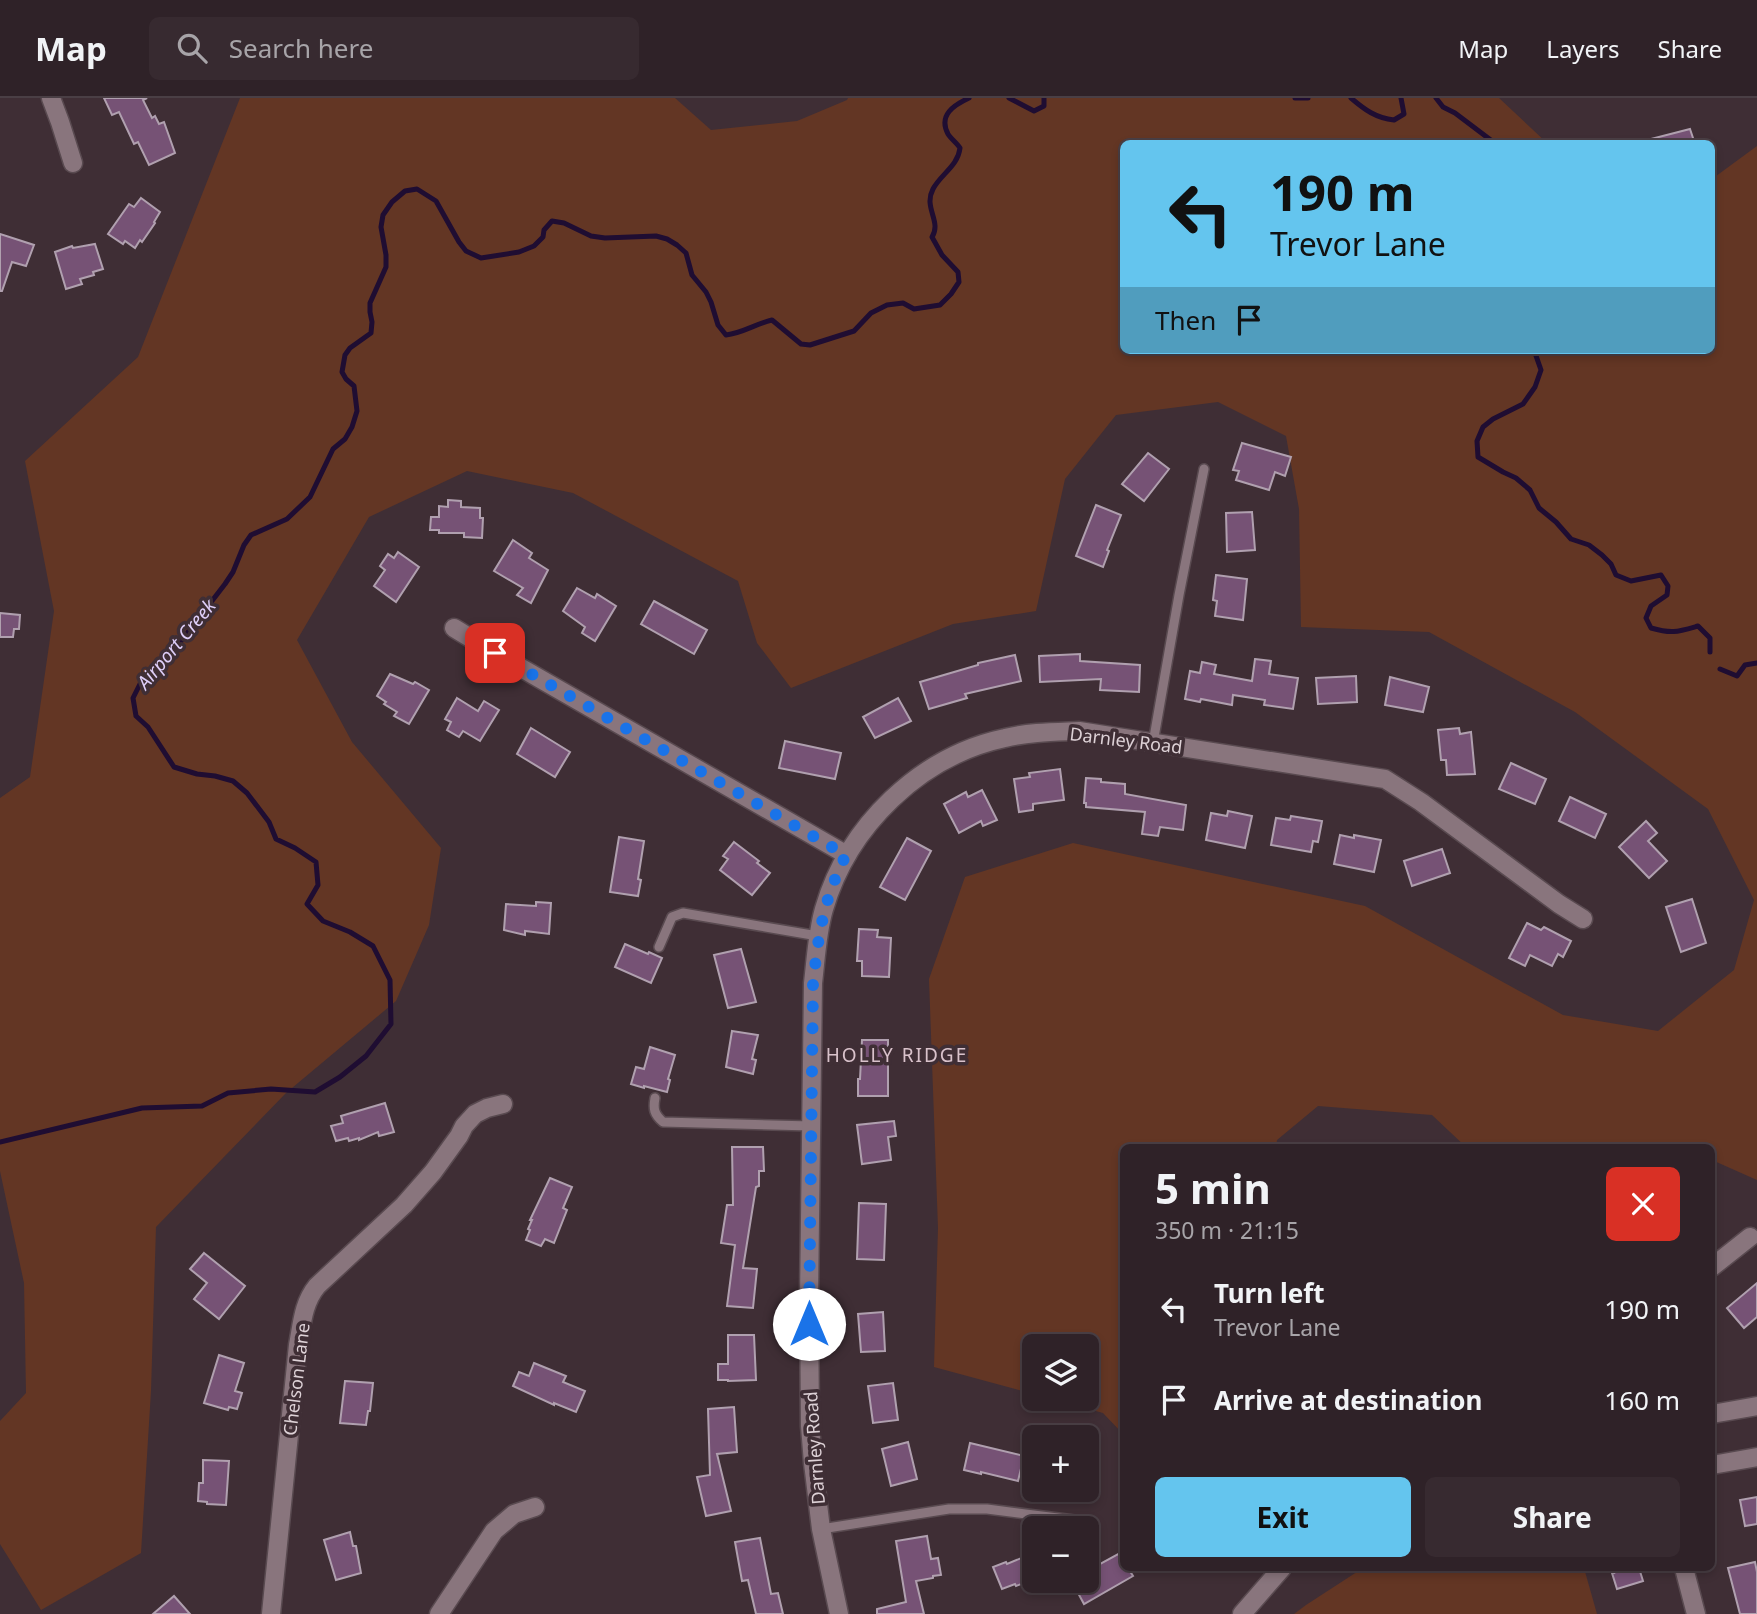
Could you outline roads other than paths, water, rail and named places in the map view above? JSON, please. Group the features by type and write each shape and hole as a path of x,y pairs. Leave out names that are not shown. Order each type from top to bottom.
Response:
{"street":[{"path":"51,98 73,163"},
{"path":"454,628 846,855"},
{"name":"Darnley Road","path":"839,1614 821,1529 810,1426 813,983 818,936 833,881 857,839 902,789 952,755 971,747 1038,732 1079,731 1385,779 1583,919"},
{"name":"Chelson Lane","path":"271,1614 298,1345 310,1294 404,1205 433,1172 475,1114 503,1104"},
{"path":"1715,1265 1750,1237"},
{"path":"1715,1414 1757,1406"},
{"path":"1715,1464 1757,1457"},
{"path":"439,1614 494,1531 514,1514 535,1507"},
{"path":"1242,1614 1279,1571"},
{"path":"1685,1571 1696,1614"}],"lane":[{"path":"1153,743 1204,468"},
{"path":"659,947 672,917 683,913 818,936"},
{"path":"655,1098 653,1108 656,1116 663,1122 812,1126"},
{"path":"821,1529 949,1509 987,1509 1042,1516"}],"waterway":[{"name":"Airport Creek","path":"0,1142 142,1108 202,1106 228,1093 271,1089 315,1092 340,1077 366,1056 391,1024 390,980 373,946 350,932 323,921 307,904 318,885 316,862 276,839 269,822 247,793 233,781 174,767 148,727 136,716 133,698 141,682 178,645 225,584 251,535 287,519 310,497 333,449 345,439 352,427 357,411 354,386 342,372 345,355 350,348 371,333 370,303 386,267 381,227 383,215 392,202 405,191 417,189 436,201 466,251 481,258 519,252 534,246 552,221 564,223 591,236 656,236 667,239 686,253 692,275 706,292 718,325 726,335 772,320 801,344 810,345 854,331 871,313 887,305 903,303 914,309 940,305 959,282 958,272 942,255 932,237 935,225 930,196 959,154 960,148 945,127 946,116 953,107 969,98"},
{"name":"Airport Creek","path":"1009,98 1034,111 1044,106 1044,98"},
{"name":"Airport Creek","path":"1295,98 1308,98"},
{"name":"Airport Creek","path":"1351,98 1371,113 1394,120 1404,114 1401,98"},
{"name":"Airport Creek","path":"1436,98 1443,107 1491,140"},
{"name":"Airport Creek","path":"1535,354 1541,370 1535,387 1523,404 1483,427 1477,441 1478,457 1516,478 1530,490 1539,508 1571,539 1589,545 1602,555 1611,564 1616,575 1631,581 1661,575 1668,586 1667,595 1651,606 1646,618 1651,628 1675,632 1698,626 1710,638 1710,652"},
{"name":"Airport Creek","path":"1720,669 1737,676 1745,665 1757,663"}],"district":[{"name":"HOLLY RIDGE","path":"897,1055"}]}
